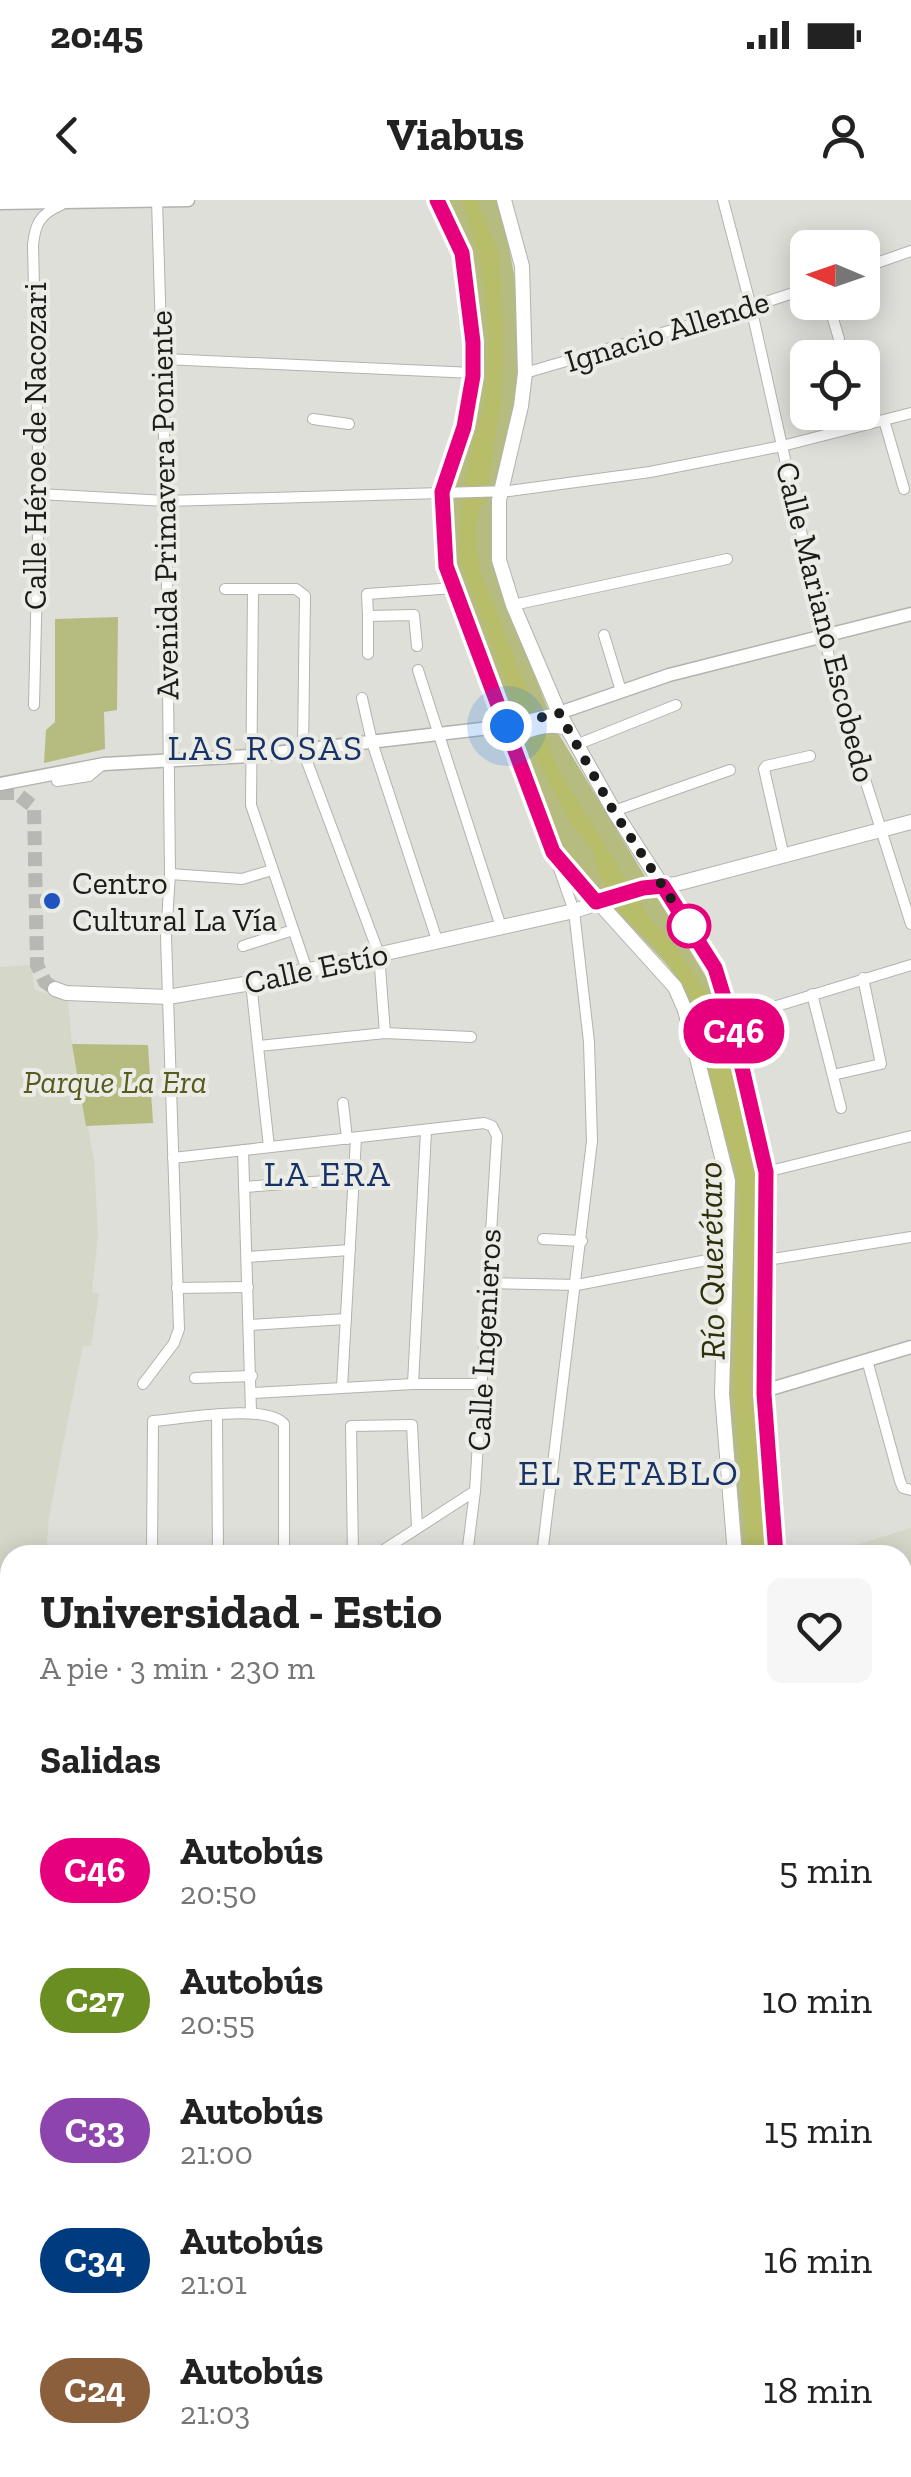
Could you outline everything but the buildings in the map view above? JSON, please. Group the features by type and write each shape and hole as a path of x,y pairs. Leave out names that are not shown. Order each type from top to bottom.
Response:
{"main road":[{"path":"436,200 462,253 471,315 473,373 447,492 446,566 515,732 553,852 602,900 674,987 686,1010 728,1181 722,1394 733,1545"},
{"path":"504,200 522,266 525,372 521,406 494,492 497,548 551,718 567,728 614,812 715,968 731,1020 766,1172 764,1391 775,1545"},
{"path":"515,732 551,718"},
{"name":"Calle Estío","path":"55,989 66,993 168,996 251,983 574,910 643,888 911,822"}],"street":[{"path":"0,204 188,200"},
{"name":"Calle Mariano Escobedo","path":"723,200 752,307 823,638 911,924"},
{"name":"Avenida Primavera Poniente","path":"143,1384 177,1337 166,937 170,874 164,359 157,201"},
{"name":"Calle Héroe de Nacozari","path":"34,705 39,494 34,226 41,216 65,203"},
{"path":"880,262 911,252"},
{"name":"Ignacio Allende","path":"525,372 790,294"},
{"path":"833,320 839,340"},
{"path":"164,359 473,373"},
{"path":"39,494 166,501 494,492 650,472 782,446 911,413"},
{"path":"313,419 349,424"},
{"path":"884,420 904,488"},
{"path":"513,605 727,560"},
{"path":"368,654 367,594 455,588"},
{"path":"225,589 296,590 305,596 303,750 379,954 385,1032"},
{"path":"254,590 251,805 307,970"},
{"path":"412,591 417,646"},
{"path":"368,616 414,614"},
{"path":"551,718 621,690 721,661 911,614"},
{"path":"604,634 621,690"},
{"path":"418,670 501,927"},
{"path":"362,698 372,742 437,940"},
{"path":"576,745 676,705"},
{"path":"0,784 104,764 250,756 439,734 515,732"},
{"path":"784,856 764,769 810,756"},
{"path":"57,781 89,776 104,764"},
{"path":"614,812 730,770"},
{"path":"543,1545 592,1141 590,1042 574,910 553,852"},
{"path":"170,874 242,879 272,870"},
{"path":"243,946 294,930"},
{"path":"731,1020 911,965"},
{"path":"834,1075 881,1064 863,978"},
{"path":"251,983 269,1147"},
{"path":"812,994 841,1108"},
{"path":"260,1046 385,1032 471,1037"},
{"path":"342,1387 354,1180 352,1139 344,1103"},
{"name":"Calle Ingenieros","path":"426,1131 484,1123 492,1126 496,1136 468,1545"},
{"path":"173,1158 426,1131 413,1384"},
{"path":"766,1172 911,1136"},
{"path":"243,1150 251,1412"},
{"path":"244,1187 354,1180"},
{"path":"766,1260 911,1237"},
{"path":"543,1239 582,1241"},
{"path":"247,1257 350,1250"},
{"path":"486,1283 577,1285 728,1256"},
{"path":"177,1288 248,1287"},
{"path":"250,1325 346,1319"},
{"path":"764,1391 911,1347"},
{"path":"867,1360 902,1488 911,1490"},
{"path":"195,1378 252,1376"},
{"path":"252,1393 480,1384"},
{"path":"152,1545 153,1420 251,1412 276,1417 284,1424 284,1545"},
{"path":"217,1416 218,1545"},
{"path":"352,1545 351,1426 412,1425 417,1527"},
{"path":"391,1545 474,1491"}],"shaded area":[{"path":"461,200 477,200 499,254 503,345 501,399 486,499 476,525 481,573 559,771 649,917 671,940 716,1008 756,1173 751,1391 765,1545 747,1545 734,1386 740,1200 736,1166 714,1100 696,1008 655,946 619,911 598,871 592,850 572,825 553,790 530,745 460,560 463,502 488,366 485,294"},
{"path":"31,965 35,990 68,1000 72,1044 94,1160 98,1236 92,1292 99,1294 91,1346 83,1346 47,1545 0,1545 0,967"},
{"path":"911,1528 911,1545 856,1545"}],"green space":[{"path":"446,200 496,200 517,297 520,347 517,397 493,508 492,554 497,577 555,728 717,995 762,1181 755,1394 766,1470 770,1545 742,1545 728,1381 733,1179 681,984 560,843 522,761 511,714 467,607 449,547 452,482 474,395 482,334 470,246"},
{"path":"118,617 117,710 104,712 105,749 44,763 46,730 55,722 55,619"},
{"name":"Parque La Era","path":"72,1044 148,1045 153,1123 86,1126"}],"tunnel":[{"path":"0,793 16,793 34,807 37,965 45,982 55,989"}],"bus line":[{"name":"C46","path":"437,200 462,253 473,342 473,376 464,427 442,492 446,566 553,852 596,902 663,886 715,968 731,1020 767,1183 764,1394 775,1545"}],"place":[{"name":"Centro Cultural La Vía","path":"52,901"}],"district":[{"name":"LAS ROSAS","path":"266,748"},
{"name":"LA ERA","path":"328,1174"},
{"name":"EL RETABLO","path":"629,1473"}],"route":[{"path":"507,726 559,713 614,812 689,926"}],"water label":[{"name":"Río Querétaro","path":"711,1261"}]}
